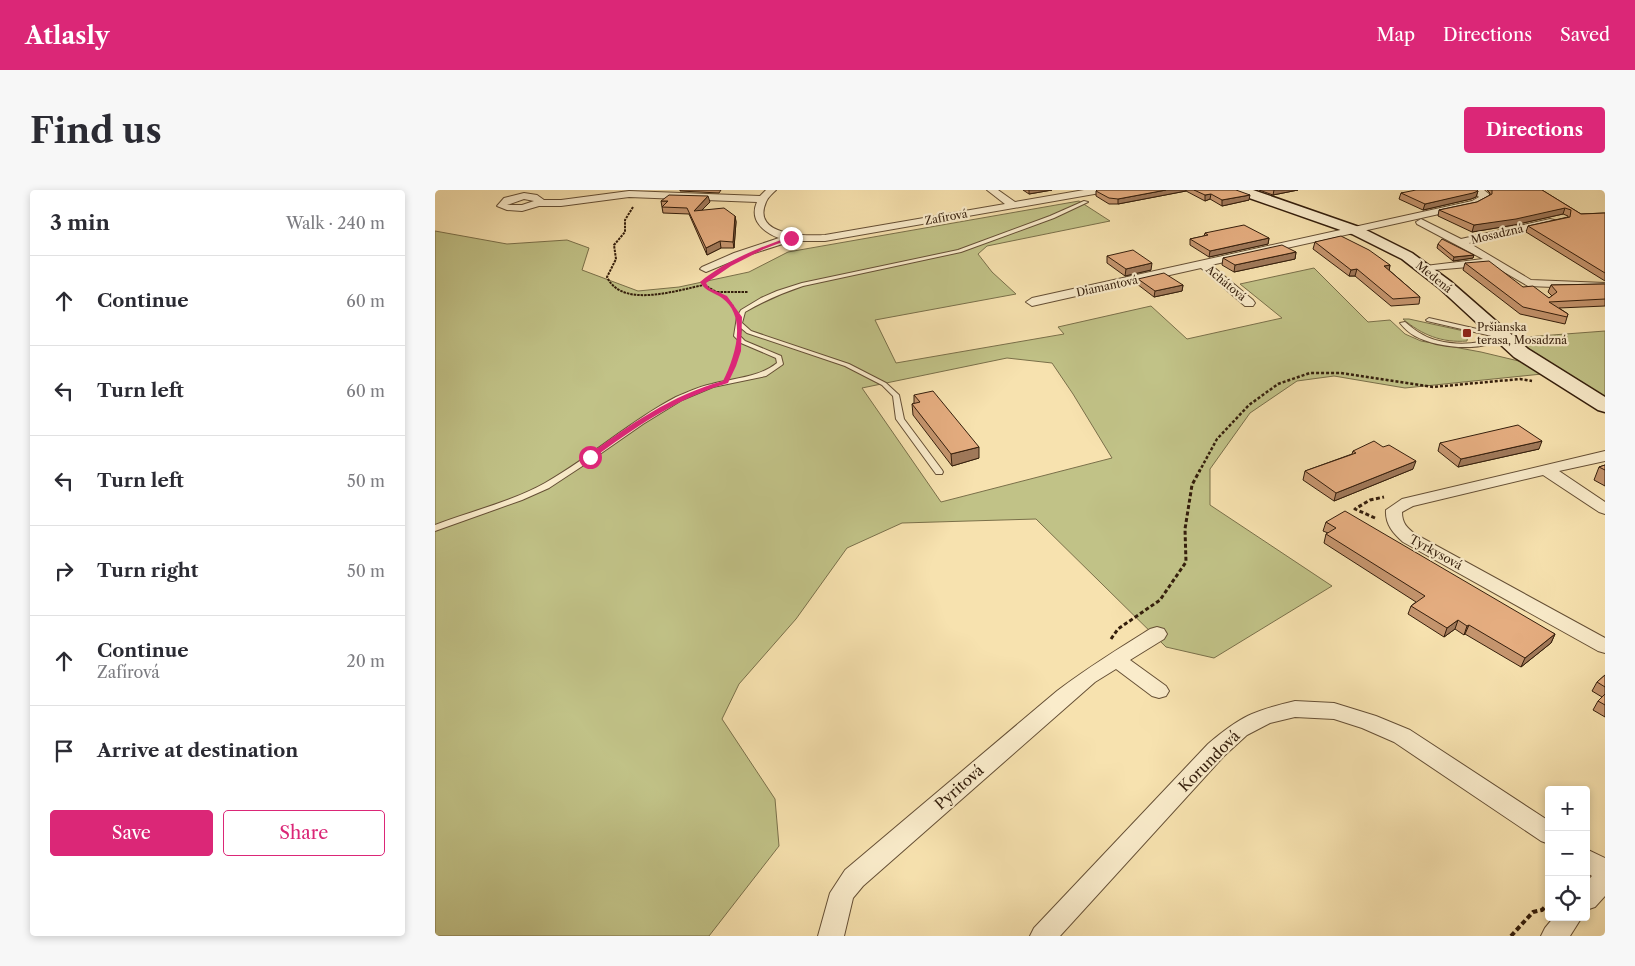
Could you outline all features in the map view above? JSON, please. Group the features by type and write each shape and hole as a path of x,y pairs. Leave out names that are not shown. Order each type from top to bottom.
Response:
{"street":[{"path":"539,203 617,195 761,199 771,190"},
{"path":"992,190 1013,205"},
{"name":"Zafírová","path":"705,275 737,255 791,238 825,238 1100,190"},
{"name":"Medená","path":"1240,190 1357,231 1391,247 1425,269 1502,337 1543,368 1605,406"},
{"name":"Diamantová","path":"1033,302 1357,231 1481,201 1484,198 1484,194 1477,190"},
{"name":"Zafírová","path":"761,199 758,212 762,221 776,233 791,238"},
{"name":"Mosadzná","path":"1461,242 1563,219"},
{"name":"Mosadzná","path":"1421,222 1494,261 1540,293"},
{"name":"Mosadzná","path":"1425,269 1494,261"},
{"name":"Achátová","path":"1203,264 1249,302"},
{"path":"1528,283 1605,286"},
{"name":"Tyrkysová","path":"1605,456 1408,502 1399,505 1394,510 1395,524 1399,531 1409,538 1605,646"},
{"path":"1546,470 1605,509"},
{"name":"Pyritová","path":"831,936 842,894 855,878 1064,696 1111,652 1157,634"},
{"path":"1111,652 1159,691"},
{"name":"Korundová","path":"1043,936 1216,750 1240,729 1264,716 1295,710 1333,712 1369,722 1402,736 1545,831"},
{"path":"1590,862 1605,871"},
{"path":"1590,895 1605,879"},
{"path":"1554,936 1567,921"}],"lane":[{"path":"435,528 545,486 590,457 634,425 701,389 725,382 764,375 773,370 779,364 779,357 743,342 737,336 743,311 751,305 779,292 802,285 959,251 1052,217 1086,202"},
{"path":"1429,320 1502,337"},
{"path":"740,321 756,334 847,365 884,384 897,395 900,419 939,472"},
{"path":"1403,323 1416,334 1448,343 1477,344 1492,342 1502,337"}],"path":[{"path":"617,195 634,204 625,220 625,232 614,245 616,259 607,277 613,287 626,293 637,295 704,285"},
{"path":"705,275 703,282 707,289 725,297 740,321"},
{"path":"725,382 738,351 737,336"},
{"path":"1111,652 1118,630 1160,600 1186,562 1185,529 1192,485 1217,439 1249,405 1278,384 1310,373 1341,373 1433,387 1520,379 1529,382 1538,380"},
{"path":"1511,936 1533,912 1542,910 1545,907"}],"green space":[{"path":"1079,201 1110,221 987,246 978,254 992,272 1016,294 875,320 896,363 1064,334 1058,327 1151,306 1187,339 1282,318 1240,284 1314,268 1368,322 1390,320 1405,334 1421,341 1527,363 1542,374 1405,388 1334,376 1297,381 1250,413 1210,469 1210,505 1332,586 1214,658 1166,647 1036,519 902,523 847,548 796,619 739,684 722,719 775,799 779,846 709,936 435,936 435,231 507,244 567,240 589,248 582,270 638,291 679,287 749,272 788,252","holes":["1007,358 1052,363 1112,458 941,502 862,388"]},
{"path":"1403,319 1464,331 1468,334 1467,341 1449,341 1433,337 1425,334"},
{"path":"1605,331 1605,400 1539,359 1513,338"}],"building":[{"path":"1097,190 1166,190 1118,199 1109,198"},
{"path":"1194,190 1236,190 1250,195 1222,200 1211,194 1205,195"},
{"path":"1416,190 1478,191 1425,204 1401,193"},
{"path":"1492,190 1542,190 1581,214 1605,213 1605,273 1528,226 1570,217 1571,210 1565,208 1516,219 1474,225 1439,210 1477,202 1492,194"},
{"path":"669,195 708,196 694,211 724,208 735,216 733,242 720,241 706,248 687,208 662,207 668,201 661,201"},
{"path":"1244,225 1269,238 1210,251 1190,239 1208,235 1205,233"},
{"path":"1341,236 1369,250 1390,265 1384,266 1420,297 1393,299 1357,269 1351,270 1315,242"},
{"path":"1442,239 1474,255 1454,257 1438,244"},
{"path":"1282,245 1296,252 1235,265 1223,258"},
{"path":"1133,250 1152,263 1126,269 1107,256"},
{"path":"1489,261 1523,287 1533,286 1549,298 1557,292 1551,285 1605,284 1605,299 1549,302 1568,314 1567,317 1523,307 1465,263"},
{"path":"1164,273 1183,285 1155,291 1138,279"},
{"path":"933,391 979,447 951,454 912,404 920,402 914,395"},
{"path":"1518,425 1542,441 1461,459 1440,443"},
{"path":"1374,441 1383,447 1389,445 1416,461 1336,493 1305,471 1356,453 1353,451"},
{"path":"1345,511 1555,634 1525,658 1458,620 1447,628 1411,606 1425,596 1326,534 1336,528 1326,522"},
{"path":"1605,675 1605,687 1597,682"},
{"path":"1605,694 1605,705 1598,701"}],"place":[{"name":"Pršianska terasa, Mosadzná","path":"1467,333"}],"route":[{"path":"590,457 634,425 666,407 701,389 725,382 738,351 737,336 740,317 725,297 707,289 703,282 729,265 763,248 791,238"}]}
